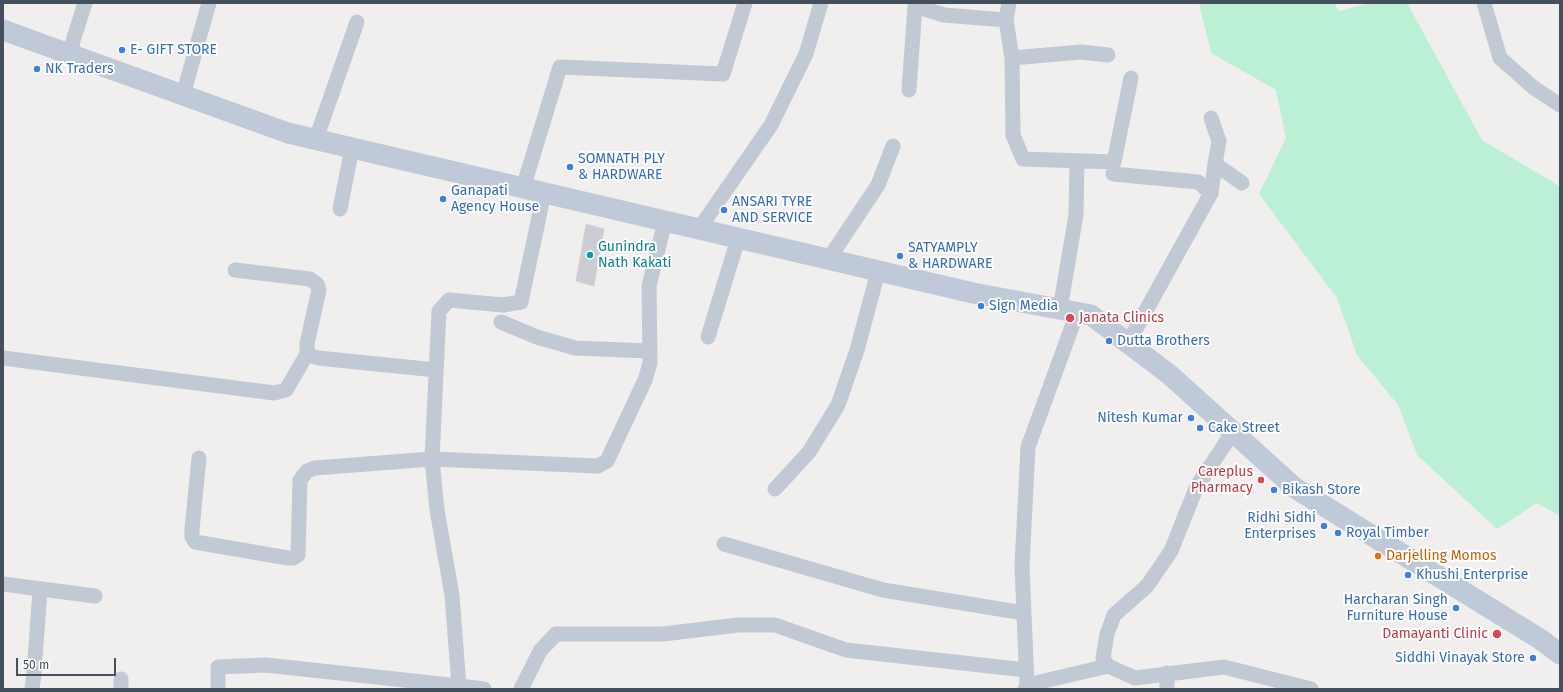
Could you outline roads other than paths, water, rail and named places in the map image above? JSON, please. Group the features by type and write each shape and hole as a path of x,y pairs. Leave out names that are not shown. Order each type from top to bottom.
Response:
{"main road":[{"path":"3,30 288,133 972,294 1090,315 1170,375 1295,488 1540,639 1560,654"}],"street":[{"path":"73,55 72,44 85,3"},
{"path":"183,95 209,3"},
{"path":"523,188 560,67 723,74 745,3"},
{"path":"699,229 771,125 806,54 821,3"},
{"path":"1009,3 1006,20 1012,58 1013,135 1023,159 1114,162 1131,78"},
{"path":"1484,3 1500,58 1534,88 1560,105"},
{"path":"909,90 915,4 944,15 1006,20"},
{"path":"316,139 357,22"},
{"path":"1012,58 1081,52 1108,56"},
{"path":"1128,343 1211,192 1219,141 1211,118"},
{"path":"828,260 878,185 893,146"},
{"path":"340,209 352,148"},
{"path":"1026,681 1022,566 1028,447 1068,311 1076,215 1077,161"},
{"path":"1215,164 1242,183"},
{"path":"1113,174 1198,182 1211,192"},
{"path":"459,686 452,595 437,510 432,459 439,311 449,300 503,306 522,302 544,193"},
{"path":"199,458 192,529 192,537 195,542 288,558 294,558 298,555 300,480 307,471 315,468 432,459 598,466 607,461 645,380 650,363 649,286 665,221"},
{"path":"708,337 738,239"},
{"path":"3,358 274,393 286,390 307,354 307,344 319,290 317,284 310,279 235,270"},
{"path":"775,489 809,452 838,405 857,350 878,272"},
{"path":"501,322 537,337 575,348 649,351"},
{"path":"307,354 318,358 436,370"},
{"path":"1233,432 1197,486 1171,551 1147,586 1114,615 1107,634 1103,658 1108,666 1135,678 1224,667 1311,689"},
{"path":"724,544 883,590 1024,613"},
{"path":"3,584 95,596"},
{"path":"32,689 40,590"},
{"path":"521,689 540,651 556,634 663,634 738,625 775,625 846,650 1026,681 1108,666"},
{"path":"218,689 218,667 266,665 484,689"},
{"path":"1167,673 1167,689"}],"place":[{"name":"E- GIFT STORE","path":"122,50"},
{"name":"NK Traders","path":"37,69"},
{"name":"SOMNATH PLY & HARDWARE","path":"570,167"},
{"name":"Ganapati Agency House","path":"443,199"},
{"name":"ANSARI TYRE AND SERVICE","path":"724,210"},
{"name":"Gunindra Nath Kakati","path":"590,255"},
{"name":"SATYAMPLY & HARDWARE","path":"900,256"},
{"name":"Sign Media","path":"981,306"},
{"name":"Janata Clinics","path":"1070,318"},
{"name":"Dutta Brothers","path":"1109,341"},
{"name":"Nitesh Kumar","path":"1191,418"},
{"name":"Cake Street","path":"1200,428"},
{"name":"Careplus Pharmacy","path":"1261,480"},
{"name":"Bikash Store","path":"1274,490"},
{"name":"Ridhi Sidhi Enterprises","path":"1324,526"},
{"name":"Royal Timber","path":"1338,533"},
{"name":"Darjelling Momos","path":"1378,556"},
{"name":"Khushi Enterprise","path":"1408,575"},
{"name":"Harcharan Singh Furniture House","path":"1456,608"},
{"name":"Damayanti Clinic","path":"1497,634"},
{"name":"Siddhi Vinayak Store","path":"1533,658"}]}
